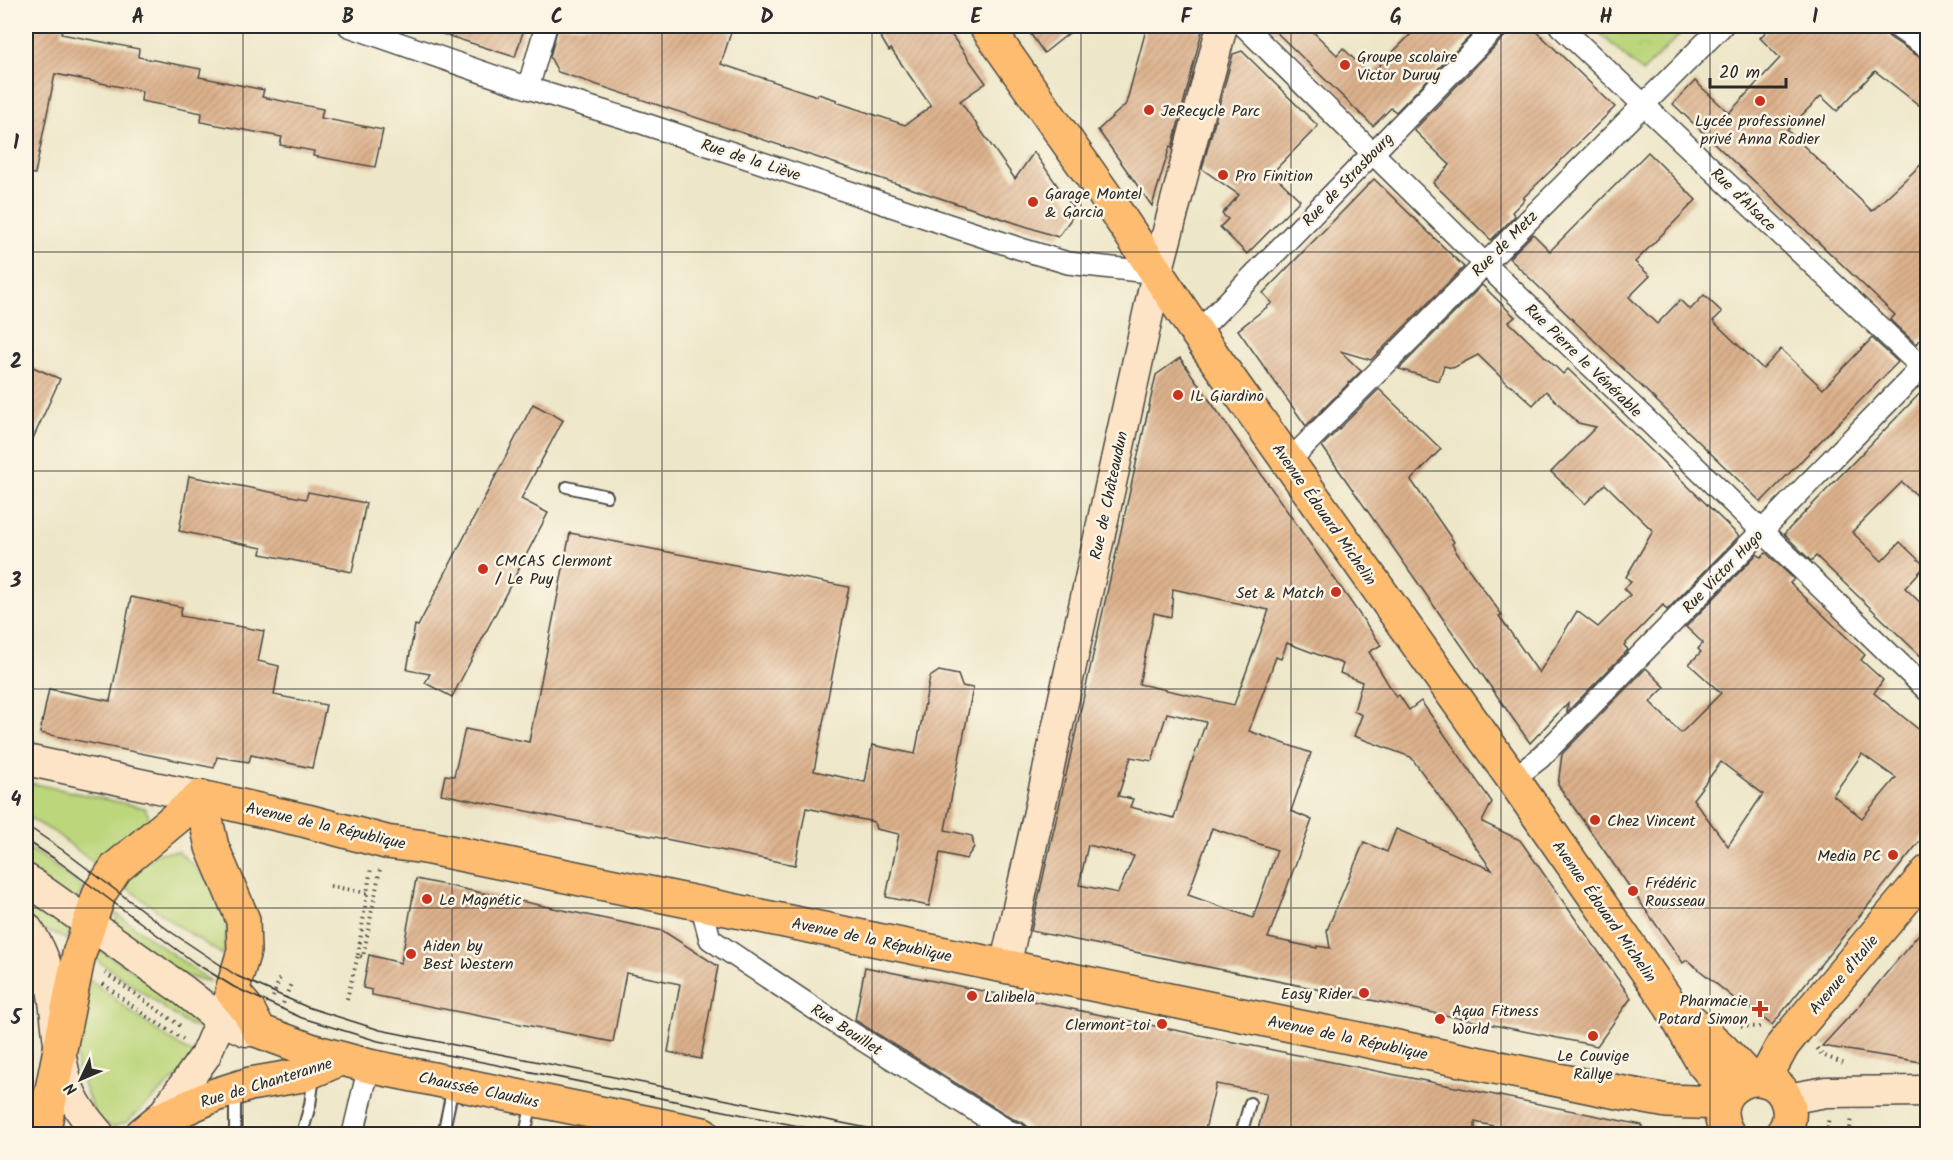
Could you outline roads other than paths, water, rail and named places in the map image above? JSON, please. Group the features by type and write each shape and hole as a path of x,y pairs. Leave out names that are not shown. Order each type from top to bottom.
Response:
{"main road":[{"name":"Avenue Édouard Michelin","path":"986,26 1102,191 1197,333 1513,778 1667,1000 1722,1048 1746,1098"},
{"name":"Avenue de la République","path":"201,797 386,842 424,847 1602,1089 1667,1101 1746,1098"},
{"path":"43,1134 79,954 100,892 116,868 201,797"},
{"name":"Rue de Chanteranne","path":"201,797 212,847 243,920 243,951 226,1006"},
{"name":"Avenue d'Italie","path":"1746,1098 1795,1030 1928,872"},
{"name":"Chaussée Claudius","path":"226,1006 248,1010 259,1031 341,1065 453,1083 703,1134"},
{"name":"Rue de Chanteranne","path":"150,1127 215,1095 250,1084 341,1065"},
{"path":"1746,1098 1790,1116 1788,1125 1782,1134"}],"street":[{"name":"Rue de la Liève","path":"349,26 528,88 645,124 1030,252 1068,263 1157,273"},
{"path":"528,88 546,26"},
{"name":"Rue de Châteaudun","path":"1005,967 1157,273 1222,26"},
{"name":"Rue Pierre le Vénérable","path":"1244,26 1484,263 1928,692"},
{"name":"Rue de Strasbourg","path":"1197,333 1497,26"},
{"name":"Rue d'Alsace","path":"1560,26 1925,367"},
{"name":"Rue de Metz","path":"1288,462 1722,26"},
{"path":"1896,26 1928,48"},
{"name":"Rue Victor Hugo","path":"1513,778 1540,758 1761,530 1925,367"},
{"name":"Avenue de la République","path":"26,760 201,797"},
{"path":"26,879 183,990 214,993 226,1006"},
{"name":"Rue Bouillet","path":"701,904 710,939 842,1027 1008,1131 1017,1134"},
{"path":"26,927 45,959 54,993 60,1050 67,1085 79,1110 99,1134"},
{"name":"Rue de Chanteranne","path":"150,1127 205,1056 226,1006"},
{"path":"341,1065 353,1134"},
{"path":"1746,1098 1826,1092 1928,1091"}],"lane":[{"path":"567,487 607,496"},
{"path":"303,1134 310,1105 341,1065"},
{"path":"443,1134 453,1083"},
{"path":"235,1089 235,1134"},
{"path":"525,1134 532,1100"},
{"path":"1241,1134 1250,1103"}],"tram line":[{"path":"26,825 171,932 237,976 307,1007 380,1030 897,1134"},
{"path":"26,840 195,963 234,987 302,1018 378,1041 838,1134"}],"place":[{"name":"Groupe scolaire Victor Duruy","path":"1345,65"},
{"name":"Lycée professionnel privé Anna Rodier","path":"1760,101"},
{"name":"JeRecycle Parc","path":"1149,110"},
{"name":"Pro Finition","path":"1223,175"},
{"name":"Garage Montel & Garcia","path":"1033,202"},
{"name":"IL Giardino","path":"1178,395"},
{"name":"CMCAS Clermont / Le Puy","path":"483,569"},
{"name":"Set & Match","path":"1336,592"},
{"name":"Chez Vincent","path":"1595,820"},
{"name":"Media PC","path":"1893,855"},
{"name":"Frédéric Rousseau","path":"1633,891"},
{"name":"Le Magnétic","path":"427,899"},
{"name":"Aiden by Best Western","path":"411,954"},
{"name":"Easy Rider","path":"1364,993"},
{"name":"Lalibela","path":"972,996"},
{"name":"Pharmacie Potard Simon","path":"1760,1009"},
{"name":"Aqua Fitness World","path":"1440,1019"},
{"name":"Clermont-toi","path":"1162,1024"},
{"name":"Le Couvige Rallye","path":"1593,1036"}]}
